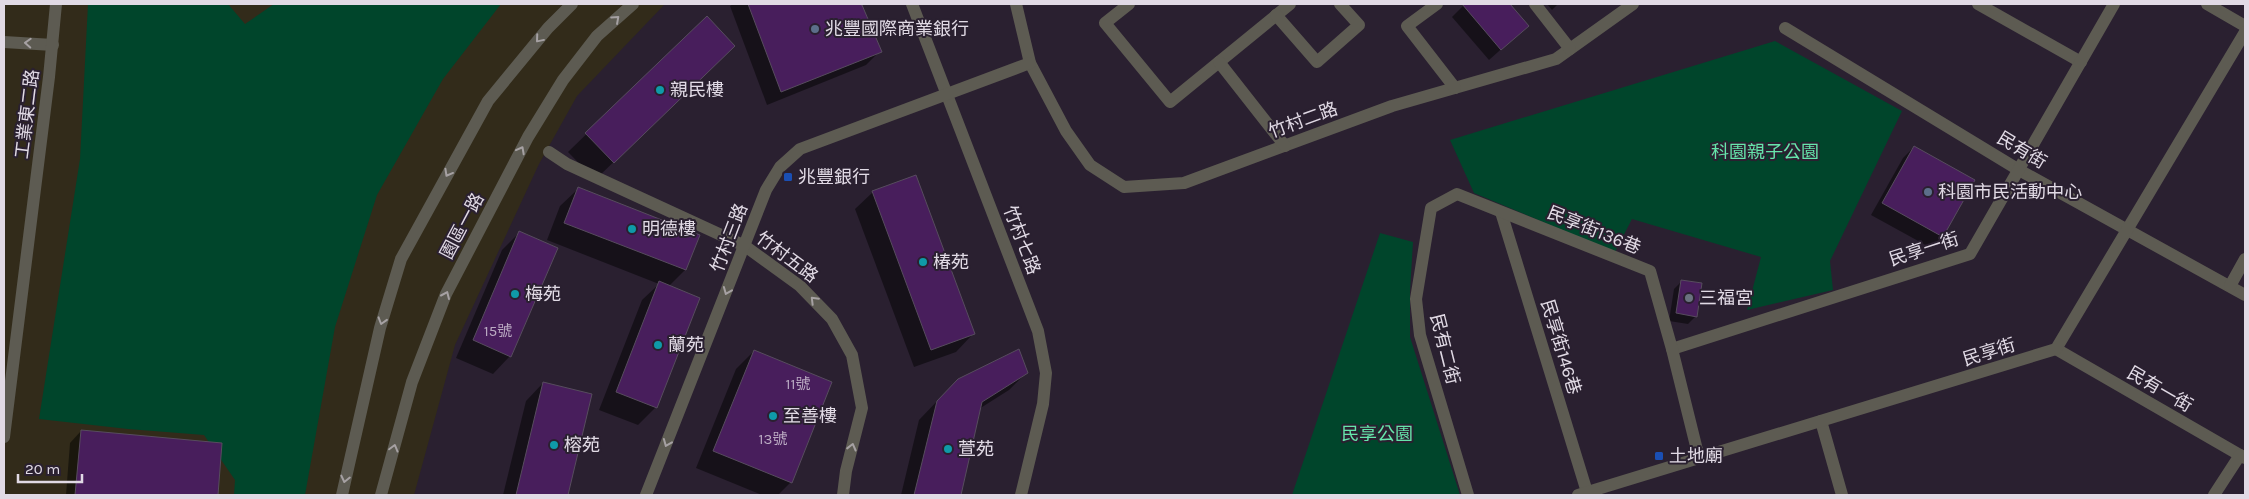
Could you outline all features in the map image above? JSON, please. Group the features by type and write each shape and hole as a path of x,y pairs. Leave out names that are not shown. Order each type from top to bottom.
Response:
{"street":[{"name":"工業東二路","path":"4,437 53,45 56,4"},
{"name":"園區一路","path":"342,495 380,328 401,259 488,101 548,28 572,4"},
{"name":"園區一路","path":"381,495 412,382 446,294 528,137 563,80 598,36 633,4"},
{"name":"竹村七路","path":"912,4 1038,331 1046,373 1043,404 1021,495"},
{"name":"竹村二路","path":"1016,4 1030,63 1066,131 1090,165 1124,187 1184,183 1392,106 1556,59 1632,4"},
{"path":"1129,4 1105,23 1170,102 1290,4"},
{"path":"1276,15 1317,62 1359,25 1340,4"},
{"path":"1436,4 1407,26 1455,88"},
{"path":"1535,4 1570,49"},
{"path":"1978,4 2081,62"},
{"name":"民享一街","path":"1672,349 1970,254 2114,4"},
{"path":"2207,4 2245,26"},
{"name":"民有街","path":"1785,28 2019,170 2245,295"},
{"path":"2056,349 2245,32"},
{"path":"4,42 53,45"},
{"path":"1219,62 1285,146"},
{"name":"竹村三路","path":"646,495 766,190 780,167 800,149 1030,63"},
{"name":"竹村五路","path":"549,152 567,164 745,246 800,286 832,319 852,356 862,408 846,471 843,495"},
{"name":"民享街136巷","path":"1457,194 1650,270 1699,458"},
{"name":"民有二街","path":"1457,194 1431,208 1416,299 1420,336 1468,495"},
{"name":"民享街146巷","path":"1501,212 1583,494"},
{"path":"2230,286 2245,260"},
{"name":"民享街","path":"1583,494 2056,349"},
{"name":"民有一街","path":"2056,349 2242,457"},
{"path":"1821,421 1842,495"},
{"path":"2214,495 2242,457"}],"shaded area":[{"path":"4,4 665,4 577,96 539,164 455,345 414,495 4,495"}],"green space":[{"path":"88,4 228,4 245,24 274,4 501,4 443,79 377,195 335,327 305,495 234,495 235,480 204,435 39,419 80,159"},
{"name":"科園親子公園","path":"1775,41 1902,111 1830,261 1833,290 1747,310 1761,257 1632,219 1615,252 1474,193 1450,140"},
{"name":"民享公園","path":"1380,233 1413,242 1410,337 1460,495 1292,495"}],"building":[{"name":"兆豐國際商業銀行","path":"748,4 862,5 882,52 781,92"},
{"path":"1462,4 1510,4 1529,26 1501,50"},
{"name":"親民樓","path":"707,16 735,46 614,163 585,133"},
{"name":"科園市民活動中心","path":"1914,146 1975,180 1943,237 1882,203"},
{"name":"椿苑","path":"916,175 975,334 931,350 872,191"},
{"name":"明德樓","path":"578,187 700,235 686,270 564,223"},
{"name":"梅苑","path":"519,231 558,248 511,357 473,340"},
{"name":"三福宮","path":"1681,280 1702,283 1697,317 1676,313"},
{"name":"蘭苑","path":"659,281 700,298 657,408 616,392"},
{"name":"萱苑","path":"1019,349 1028,373 982,402 961,495 914,495 937,401 958,379"},
{"name":"至善樓","path":"754,350 832,382 792,483 713,451"},
{"name":"榕苑","path":"543,382 592,394 568,495 516,495"},
{"path":"81,430 222,443 218,495 75,495"}],"place":[{"name":"兆豐國際商業銀行","path":"815,29"},
{"name":"親民樓","path":"660,90"},
{"name":"兆豐銀行","path":"788,177"},
{"name":"科園市民活動中心","path":"1928,192"},
{"name":"明德樓","path":"632,229"},
{"name":"椿苑","path":"923,262"},
{"name":"梅苑","path":"515,294"},
{"name":"三福宮","path":"1689,298"},
{"name":"蘭苑","path":"658,345"},
{"name":"至善樓","path":"773,416"},
{"name":"榕苑","path":"554,445"},
{"name":"萱苑","path":"948,449"},
{"name":"土地廟","path":"1659,456"}]}
